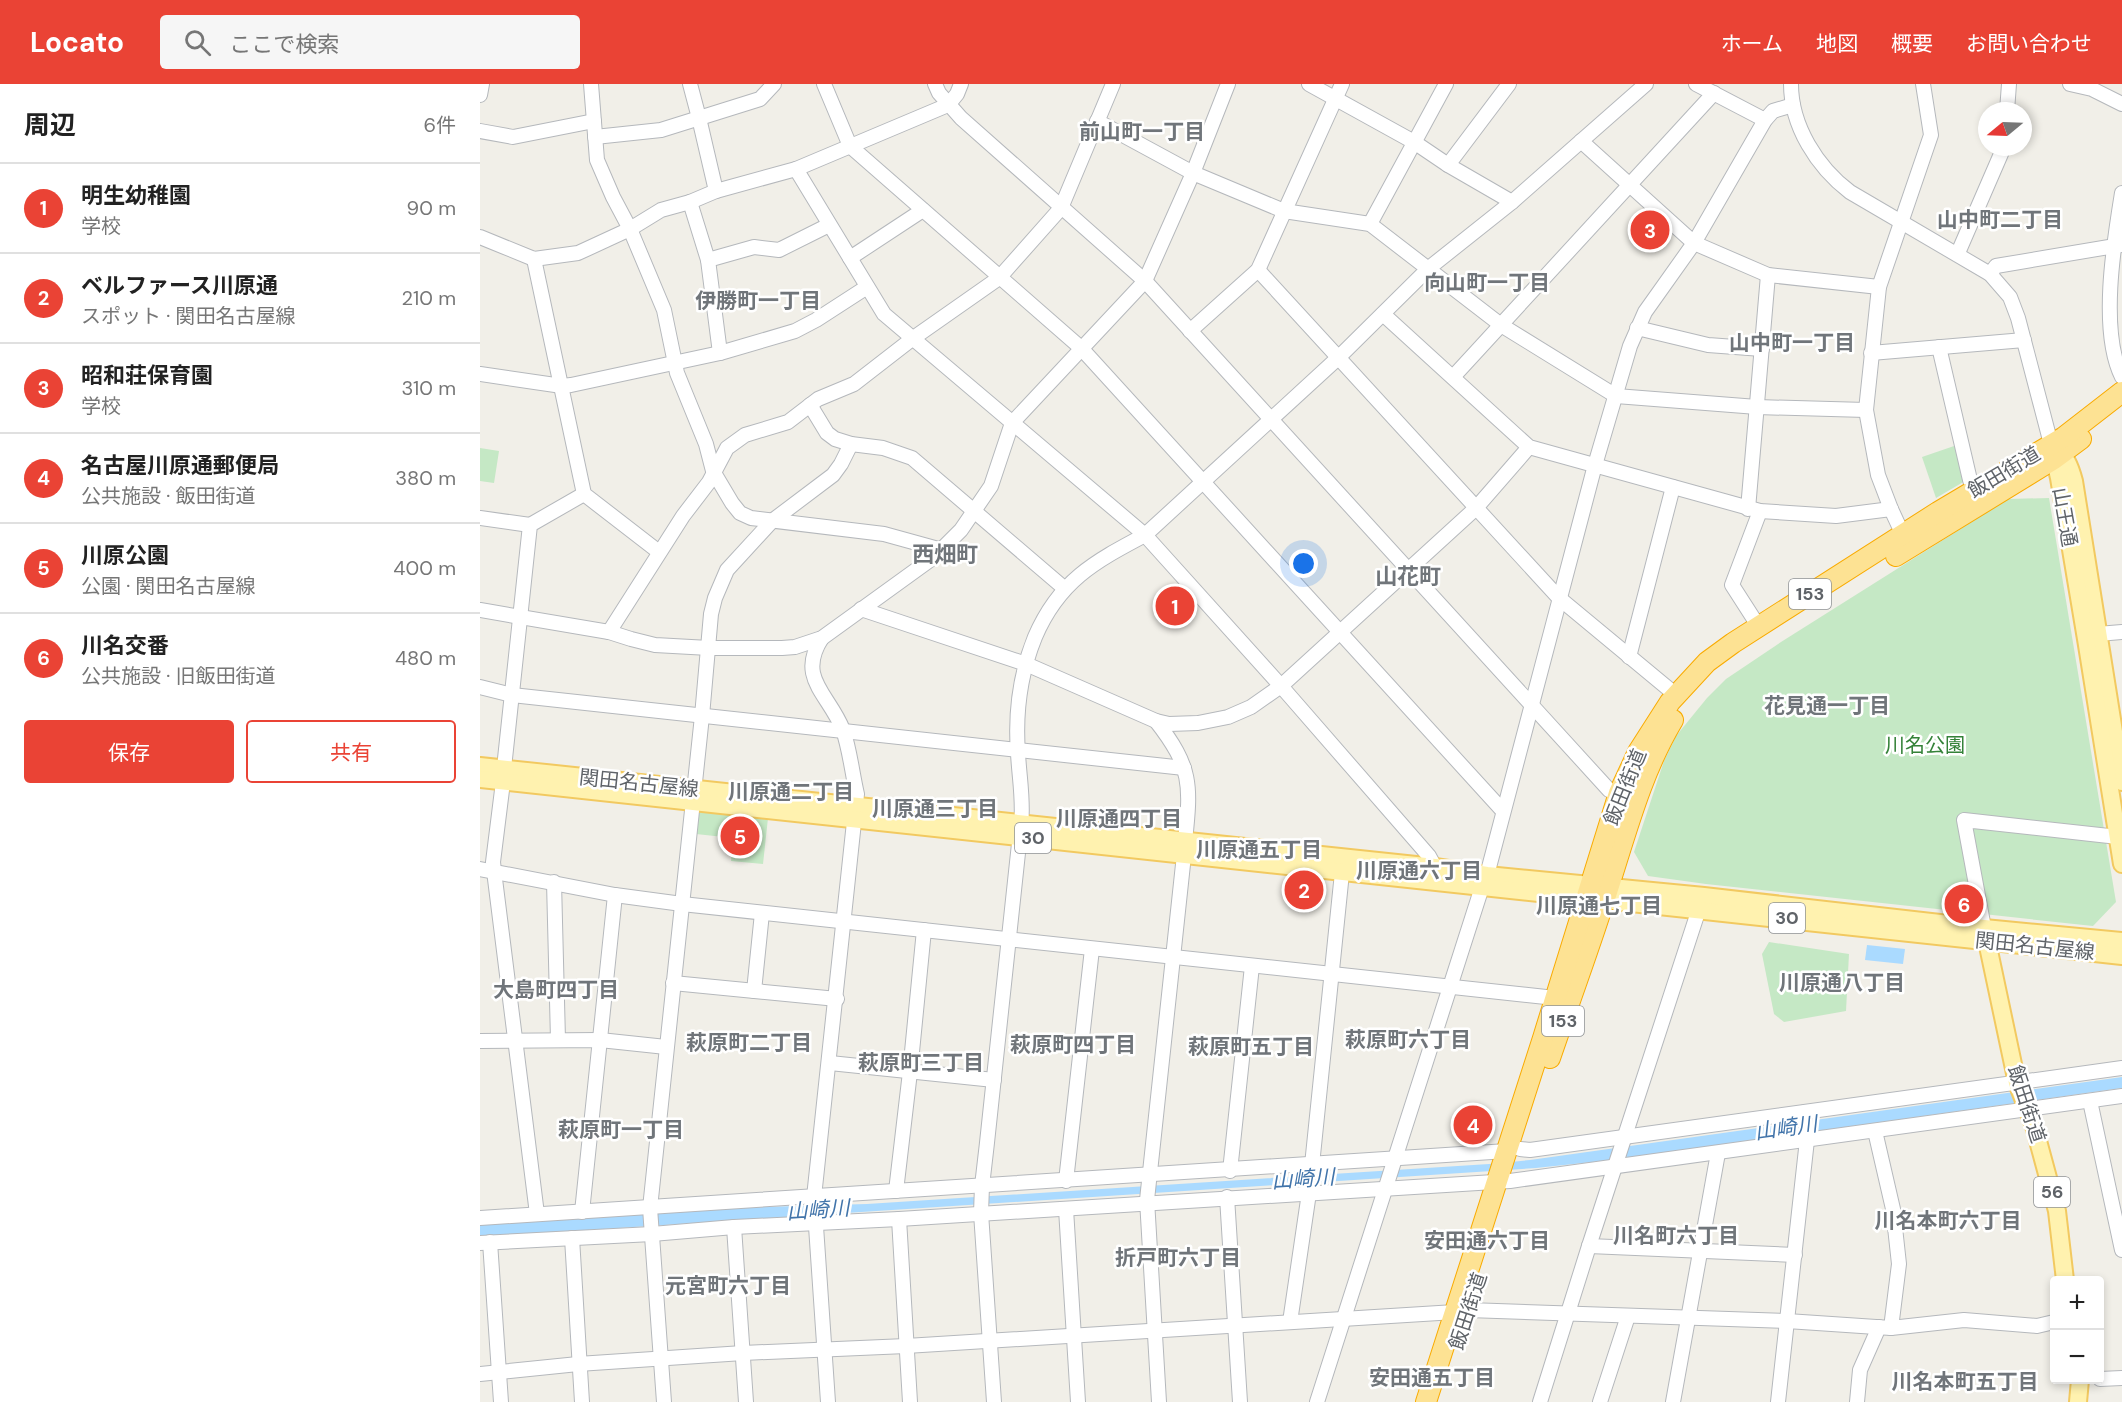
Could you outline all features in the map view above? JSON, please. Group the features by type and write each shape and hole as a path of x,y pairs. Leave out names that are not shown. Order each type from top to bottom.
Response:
{"highway":[{"name":"飯田街道","path":"1512,1153 1598,892 1628,796 1638,752 1676,695 1707,662 1759,627 1975,489 2055,452 2070,432 2122,392"},
{"name":"飯田街道","path":"1628,796 1673,719 1721,668 2122,408"},
{"name":"飯田街道","path":"1439,1402 1462,1311 1504,1180 1555,998 1598,892"},
{"name":"飯田街道","path":"1426,1402 1462,1311"}],"main road":[{"name":"山王通","path":"2055,452 2070,466 2074,481 2122,782"},
{"name":"山王通","path":"2055,452 2122,864"},
{"name":"関田名古屋線","path":"480,766 504,775 856,811 1485,881 1598,892 1715,897 2122,956"},
{"name":"関田名古屋線","path":"480,779 504,775"},
{"name":"関田名古屋線","path":"1343,865 1435,867 1485,881"},
{"name":"関田名古屋線","path":"1598,892 1699,909 1986,935 2122,941"},
{"name":"飯田街道","path":"1986,935 2017,1084 2034,1125 2057,1211 2064,1276"},
{"path":"2078,1402 2080,1384"}],"street":[{"path":"480,95 482,84"},
{"path":"591,84 597,160 630,229 664,310 674,361 706,444 713,471 732,504 745,516 884,534 942,550"},
{"path":"690,84 716,191"},
{"path":"595,136 661,130 760,99 774,84"},
{"path":"824,84 850,146 1081,348 1503,812"},
{"path":"935,84 948,105 1145,281 1609,790 1628,796"},
{"path":"480,237 534,259 578,253 630,229 662,210 716,191 796,169 948,105 957,94 961,84"},
{"path":"609,632 682,516 709,482 727,447 738,438 788,422 818,399 854,384 912,339 999,278 1061,208 1113,84"},
{"path":"480,610 609,632 655,645 709,648 795,647 822,638 942,550 961,530 991,486 1012,423 1145,281 1193,172 1228,84"},
{"path":"1309,84 1414,142 1448,165 1512,202"},
{"path":"1190,331 1258,270 1342,84"},
{"path":"1370,224 1446,84"},
{"path":"1448,165 1509,84"},
{"path":"994,1402 981,1213 982,1186 1020,830 1018,707 1022,672 1035,637 1065,588 1075,578 1107,555 1145,535 1339,357 1429,268 1512,202 1646,84"},
{"path":"1696,84 1765,120"},
{"path":"1791,84 1793,105 1805,138 1813,153 1836,181 1850,192 1958,253 1990,274 2010,297 2055,452"},
{"path":"1904,535 1890,509 1878,475 1866,410 1879,287 1931,135 1923,84"},
{"path":"2008,102 2009,84"},
{"path":"2070,84 2092,89 2122,104"},
{"path":"1453,377 1714,93"},
{"path":"1317,1402 1485,881 1595,465 1630,346 1645,312 1694,243 1765,120 1773,111 1793,105"},
{"path":"480,130 513,136 594,121"},
{"path":"1097,121 1193,172 1284,211 1370,224 1501,325 1616,396 1757,407 1866,410"},
{"path":"1581,141 1694,243 1768,275 1879,287"},
{"path":"1958,253 2000,156"},
{"path":"796,169 884,314 1145,535 1281,686 1429,856 1435,867"},
{"path":"2122,193 2118,245 2110,286 2115,360 2122,376"},
{"path":"690,202 708,260 720,353"},
{"path":"850,258 923,210"},
{"path":"708,260 754,247 779,250 829,225"},
{"path":"1990,274 1996,266 2118,245"},
{"path":"534,259 584,494 659,552"},
{"path":"1258,270 1560,598 1676,695"},
{"path":"1759,627 1732,585 1754,510 1757,407 1768,275"},
{"path":"480,374 562,386 720,353 803,328 867,287"},
{"path":"1383,314 1529,447 1754,510 1836,516 1890,509"},
{"path":"1637,328 1708,345 1762,349"},
{"path":"1871,353 2024,340"},
{"path":"1939,347 1970,480 1975,489"},
{"path":"810,405 827,433 835,439 851,444 883,448 912,458 1065,588"},
{"path":"664,1402 650,1208 711,614 715,597 727,570 772,521 833,475 851,444"},
{"path":"861,609 1026,664 1156,721 1169,724 1192,724 1228,717 1251,707 1281,686 1476,508 1529,447"},
{"path":"1629,657 1672,488"},
{"path":"480,518 530,525 584,494"},
{"path":"530,525 504,775 493,862 487,870 516,1041 537,1214"},
{"path":"2098,634 2122,632"},
{"path":"822,638 814,651 812,673 818,689 843,730 857,794 837,999 814,1197 828,1402"},
{"path":"480,687 512,695 1184,768"},
{"path":"1156,721 1175,746 1189,783 1148,1177 1147,1202 1159,1402"},
{"path":"1986,935 1964,820 2118,837"},
{"path":"1312,1165 1343,865"},
{"path":"487,870 615,895 682,904 1555,998"},
{"path":"554,882 558,1040"},
{"path":"582,1212 615,895"},
{"path":"1540,1402 1699,909"},
{"path":"754,991 762,913"},
{"path":"896,1191 924,930"},
{"path":"1066,1181 1092,949"},
{"path":"1230,1171 1252,966"},
{"path":"673,983 837,999"},
{"path":"480,1041 600,1040 666,1047"},
{"path":"830,1063 994,1080"},
{"path":"480,1218 1512,1153 2122,1068"},
{"path":"501,1402 485,1242 1066,1209 1504,1180 1718,1153 2122,1096"},
{"path":"2090,1101 2122,1250"},
{"path":"1778,1402 1807,1140 1805,1112"},
{"path":"1857,1402 1860,1370 1885,1327 1899,1264 1893,1209 1875,1131"},
{"path":"1673,1402 1718,1153"},
{"path":"1290,1322 1309,1193"},
{"path":"1227,1197 1240,1402"},
{"path":"1066,1209 1078,1402"},
{"path":"899,1219 910,1402"},
{"path":"734,1227 746,1402"},
{"path":"572,1238 582,1402"},
{"path":"1589,1246 1795,1255"},
{"path":"480,1374 578,1364 744,1353 906,1346 1462,1311 1787,1321 1885,1327 1964,1320 2037,1326 2050,1323"},
{"path":"1600,1402 1628,1317"},
{"path":"2104,1379 2122,1378"}],"green space":[{"path":"1957,445 1965,481 1936,498 1922,457"},
{"path":"480,448 499,451 494,483 480,481"},
{"name":"川名公園","path":"2049,498 2116,902 2093,926 1648,876 1634,852 1664,761 1676,736 1726,679 2008,499"},
{"path":"699,810 768,818 763,864 731,861 733,838 696,834"},
{"path":"1769,942 1849,954 1846,1011 1784,1022 1774,1014 1762,954"}],"water":[{"path":"1867,945 1905,949 1903,964 1865,960"},
{"name":"山崎川","path":"2122,1077 2122,1088 1611,1160 1536,1168 480,1237 480,1223 655,1210 867,1204 1489,1164"}],"place":[{"name":"昭和荘保育園","path":"1650,230"},
{"name":"明生幼稚園","path":"1175,606"},
{"name":"川原公園","path":"740,836"},
{"name":"ベルファース川原通","path":"1304,890"},
{"name":"川名交番","path":"1964,904"},
{"name":"名古屋川原通郵便局","path":"1473,1125"}],"district":[{"name":"前山町一丁目","path":"1142,132"},
{"name":"山中町二丁目","path":"2000,220"},
{"name":"向山町一丁目","path":"1487,283"},
{"name":"伊勝町一丁目","path":"758,301"},
{"name":"山中町一丁目","path":"1792,343"},
{"name":"西畑町","path":"945,554"},
{"name":"山花町","path":"1408,576"},
{"name":"花見通一丁目","path":"1827,706"},
{"name":"川原通二丁目","path":"791,792"},
{"name":"川原通三丁目","path":"935,809"},
{"name":"川原通四丁目","path":"1119,819"},
{"name":"川原通五丁目","path":"1259,850"},
{"name":"川原通六丁目","path":"1419,871"},
{"name":"川原通七丁目","path":"1599,906"},
{"name":"川原通八丁目","path":"1842,983"},
{"name":"大島町四丁目","path":"556,990"},
{"name":"萩原町六丁目","path":"1408,1040"},
{"name":"萩原町二丁目","path":"749,1043"},
{"name":"萩原町四丁目","path":"1073,1045"},
{"name":"萩原町五丁目","path":"1251,1047"},
{"name":"萩原町三丁目","path":"921,1063"},
{"name":"萩原町一丁目","path":"621,1130"},
{"name":"川名本町六丁目","path":"1948,1221"},
{"name":"川名町六丁目","path":"1676,1236"},
{"name":"安田通六丁目","path":"1487,1241"},
{"name":"折戸町六丁目","path":"1178,1258"},
{"name":"元宮町六丁目","path":"728,1286"},
{"name":"安田通五丁目","path":"1432,1378"},
{"name":"川名本町五丁目","path":"1965,1382"}]}
